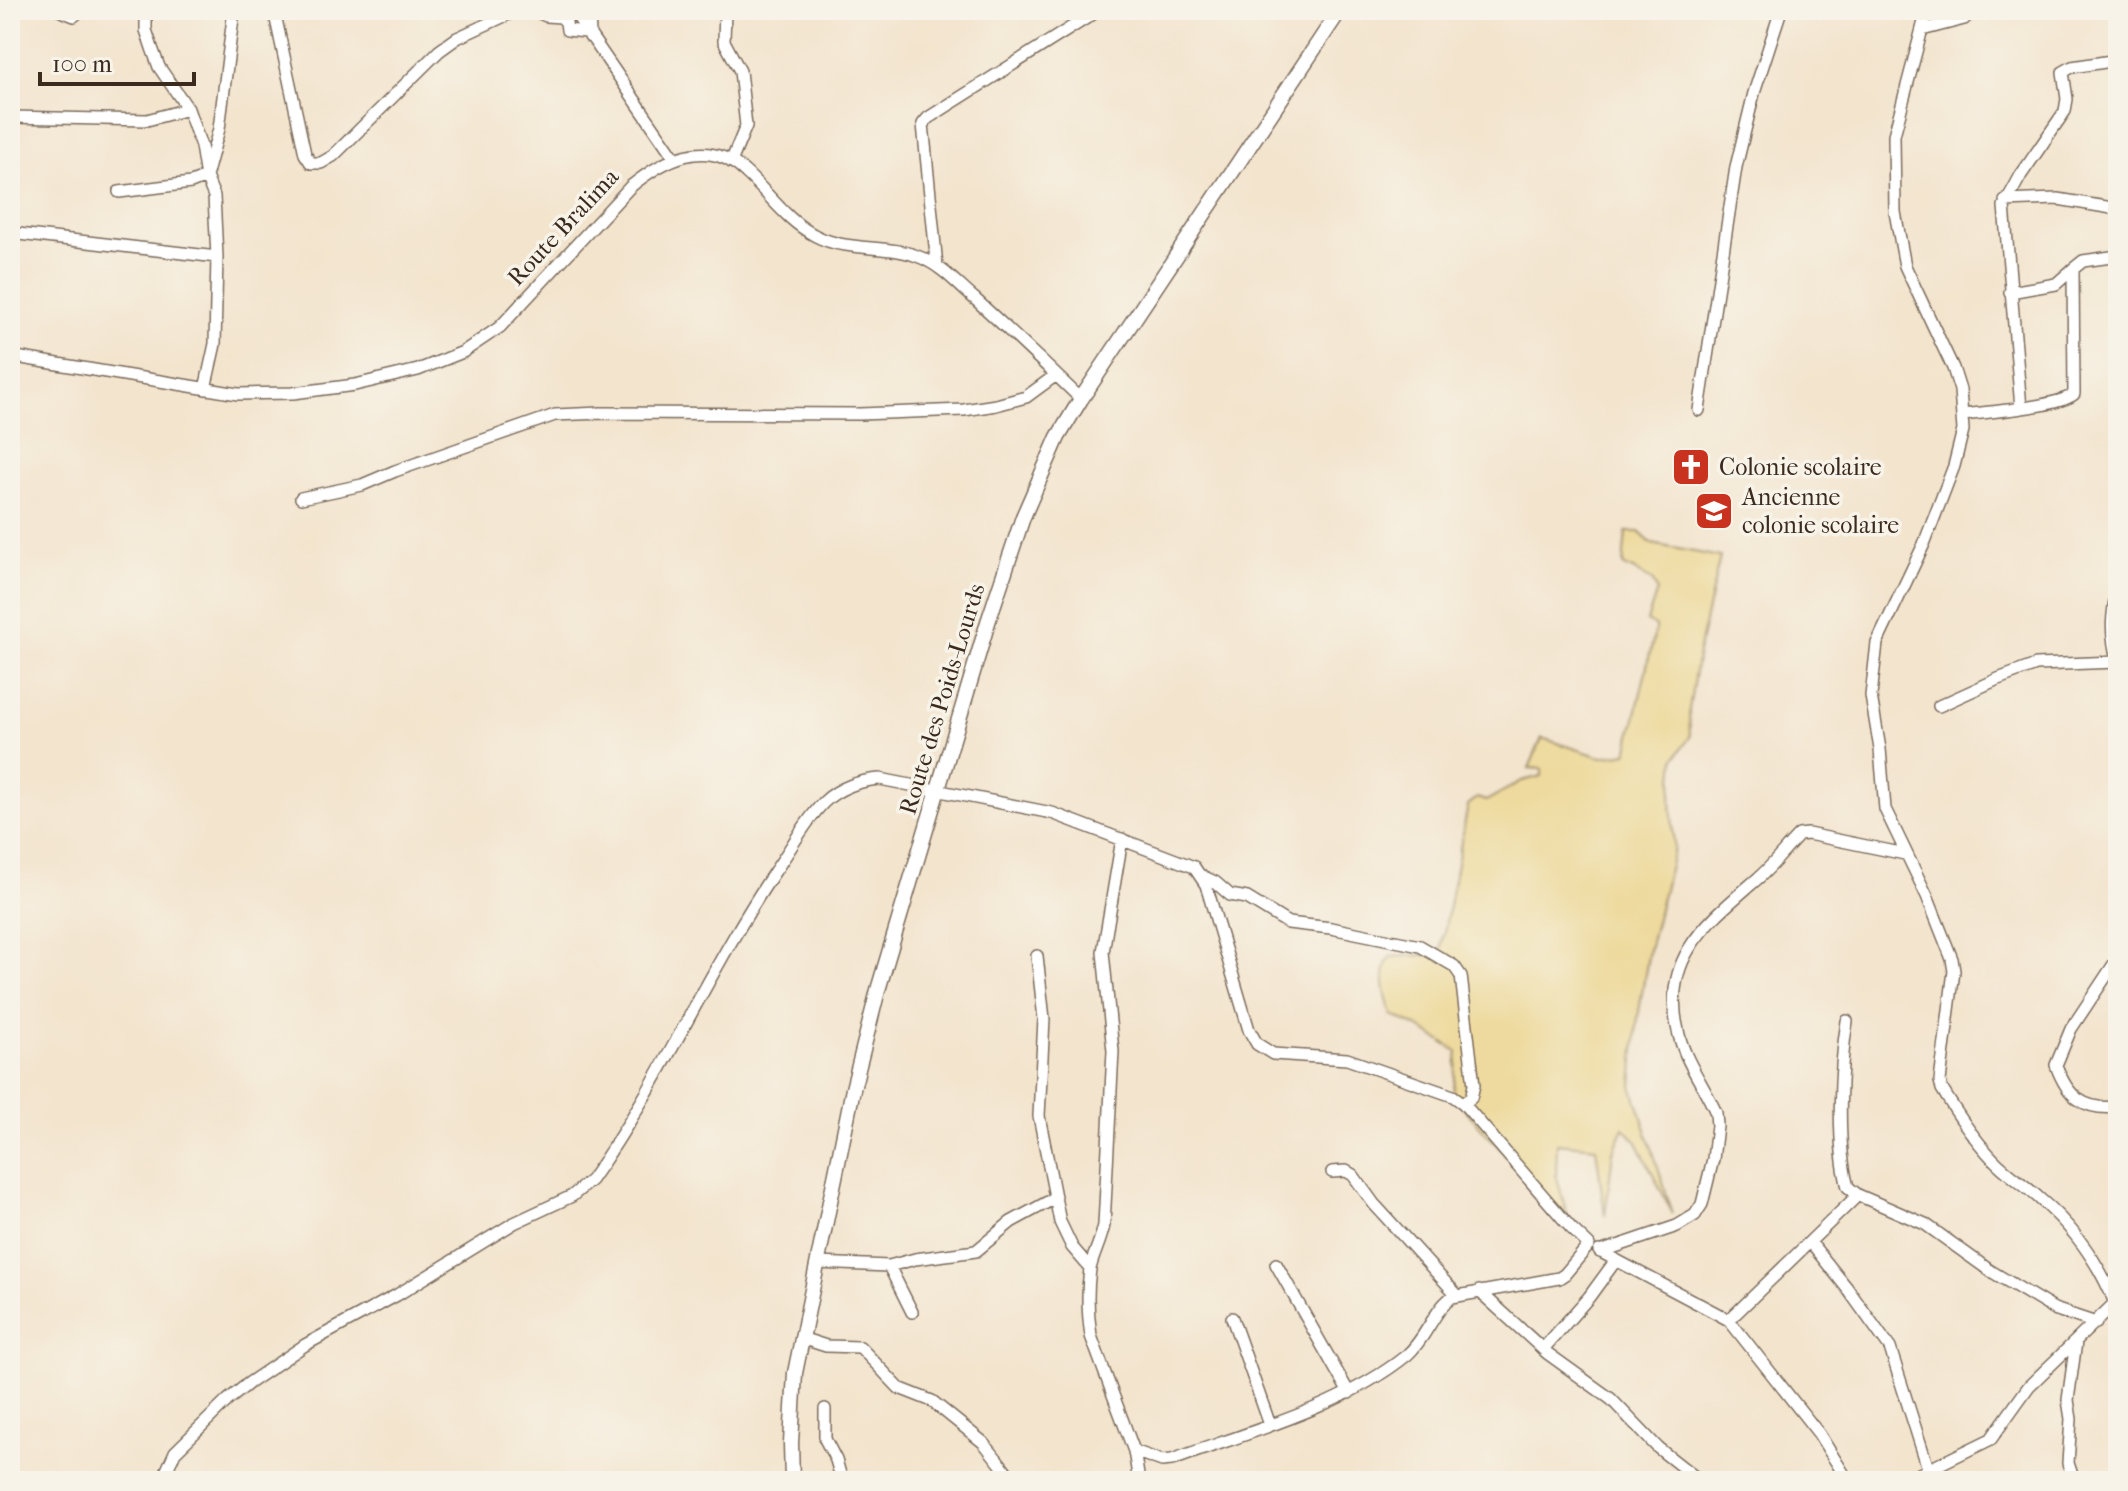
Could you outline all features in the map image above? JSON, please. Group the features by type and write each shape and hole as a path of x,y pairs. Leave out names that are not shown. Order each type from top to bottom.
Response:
{"main road":[{"path":"2111,1481 2118,1477"}],"street":[{"path":"59,10 74,16 81,10"},
{"path":"146,10 146,30 159,67 188,109 214,196 217,257 215,344 205,389"},
{"path":"206,177 219,129 234,10"},
{"path":"274,10 305,154 311,163 321,163 333,156 448,44 503,16 535,11 561,17 569,31 588,35"},
{"path":"573,10 674,157 698,154 742,168 787,217 822,239 904,252 937,266 1081,399"},
{"path":"588,35 589,10"},
{"path":"725,10 724,41 740,71 746,126 731,162"},
{"path":"937,266 923,124 1099,10"},
{"name":"Route des Poids-Lourds","path":"792,1481 792,1404 801,1338 863,1046 988,622 1023,517 1058,437 1081,399 1340,10"},
{"path":"1699,410 1736,167 1754,93 1781,10"},
{"path":"1905,1481 1991,1439 2029,1386 2117,1301 2112,1278 2054,1211 1990,1155 1942,1089 1940,1081 1953,965 1927,896 1905,854 1884,801 1880,749 1871,696 1875,651 1924,544 1954,466 1963,430 1960,390 1953,368 1905,266 1895,212 1894,135 1927,10"},
{"path":"1922,30 1964,19 1973,10"},
{"path":"2021,408 2005,201 2065,111 2067,99 2063,72 2072,67 2118,60"},
{"path":"10,117 147,120 188,109"},
{"name":"Route Bralima","path":"10,356 238,394 293,393 355,385 418,370 463,352 500,327 630,187 653,168 674,157"},
{"path":"119,192 191,183 206,177"},
{"path":"2005,201 2058,199 2118,209"},
{"path":"10,233 217,257"},
{"path":"2010,292 2056,284 2083,261 2118,256"},
{"path":"1963,415 2070,398 2076,390 2073,269"},
{"path":"301,498 362,485 555,415 860,414 964,410 1026,397 1056,375"},
{"path":"1939,706 2036,665 2118,663 2111,617 2118,586"},
{"path":"162,1481 175,1452 249,1383 305,1345 397,1295 514,1223 572,1196 591,1180 675,1044 729,944 824,801 837,792 871,780 1030,808 1194,867 1202,876 1225,943 1249,1030 1257,1044 1273,1054 1347,1059 1453,1096 1463,1103 1589,1245 1729,1320 1819,1434 1848,1481"},
{"path":"1600,1252 1689,1220 1702,1204 1713,1159 1716,1113 1679,1038 1673,997 1678,973 1698,933 1758,879 1799,835 1808,834 1905,854"},
{"path":"1122,839 1103,952 1113,1051 1106,1195 1101,1242 1090,1268 1091,1336 1134,1451 1139,1481"},
{"path":"1202,876 1230,895 1247,898 1288,923 1331,928 1420,946 1454,966 1461,976 1474,1085 1471,1098 1463,1103"},
{"path":"1037,956 1044,1019 1039,1116 1065,1236 1090,1268"},
{"path":"2118,958 2071,1029 2056,1065 2067,1090 2081,1102 2096,1107 2118,1107"},
{"path":"1847,1021 1841,1067 1842,1137 1848,1187 1858,1195 1925,1224 1989,1270 2054,1309 2096,1323"},
{"path":"1332,1172 1346,1171 1353,1175 1374,1204 1457,1295"},
{"path":"1729,1320 1858,1195"},
{"path":"817,1263 889,1266 915,1259 976,1251 1011,1222 1055,1198"},
{"path":"1810,1242 1890,1348 1928,1468"},
{"path":"1134,1451 1162,1461 1172,1460 1349,1393 1407,1355 1446,1301 1457,1295 1559,1278 1589,1245"},
{"path":"1543,1349 1589,1297 1616,1260"},
{"path":"1276,1264 1349,1393"},
{"path":"889,1266 912,1312"},
{"path":"1479,1291 1543,1349 1611,1399 1658,1448 1700,1481"},
{"path":"1232,1318 1270,1425"},
{"path":"801,1338 826,1346 860,1347 899,1388 932,1401 984,1443 1014,1481"},
{"path":"2074,1481 2068,1463 2071,1419 2068,1400 2076,1342"},
{"path":"825,1409 825,1439 842,1481"}],"sand":[{"path":"1626,532 1639,532 1652,544 1720,557 1698,652 1689,710 1690,737 1675,758 1671,800 1674,849 1649,950 1637,1024 1632,1086 1673,1214 1637,1142 1624,1128 1613,1152 1605,1216 1596,1147 1557,1143 1556,1175 1571,1228 1453,1096 1458,1052 1392,1015 1384,978 1390,957 1440,954 1468,805 1477,798 1486,801 1522,781 1542,776 1542,769 1529,768 1542,738 1601,757 1627,753 1656,627 1647,621 1657,591 1652,580 1623,565"}],"place":[{"name":"Colonie scolaire","path":"1691,467"},
{"name":"Ancienne colonie scolaire","path":"1714,511"}]}
